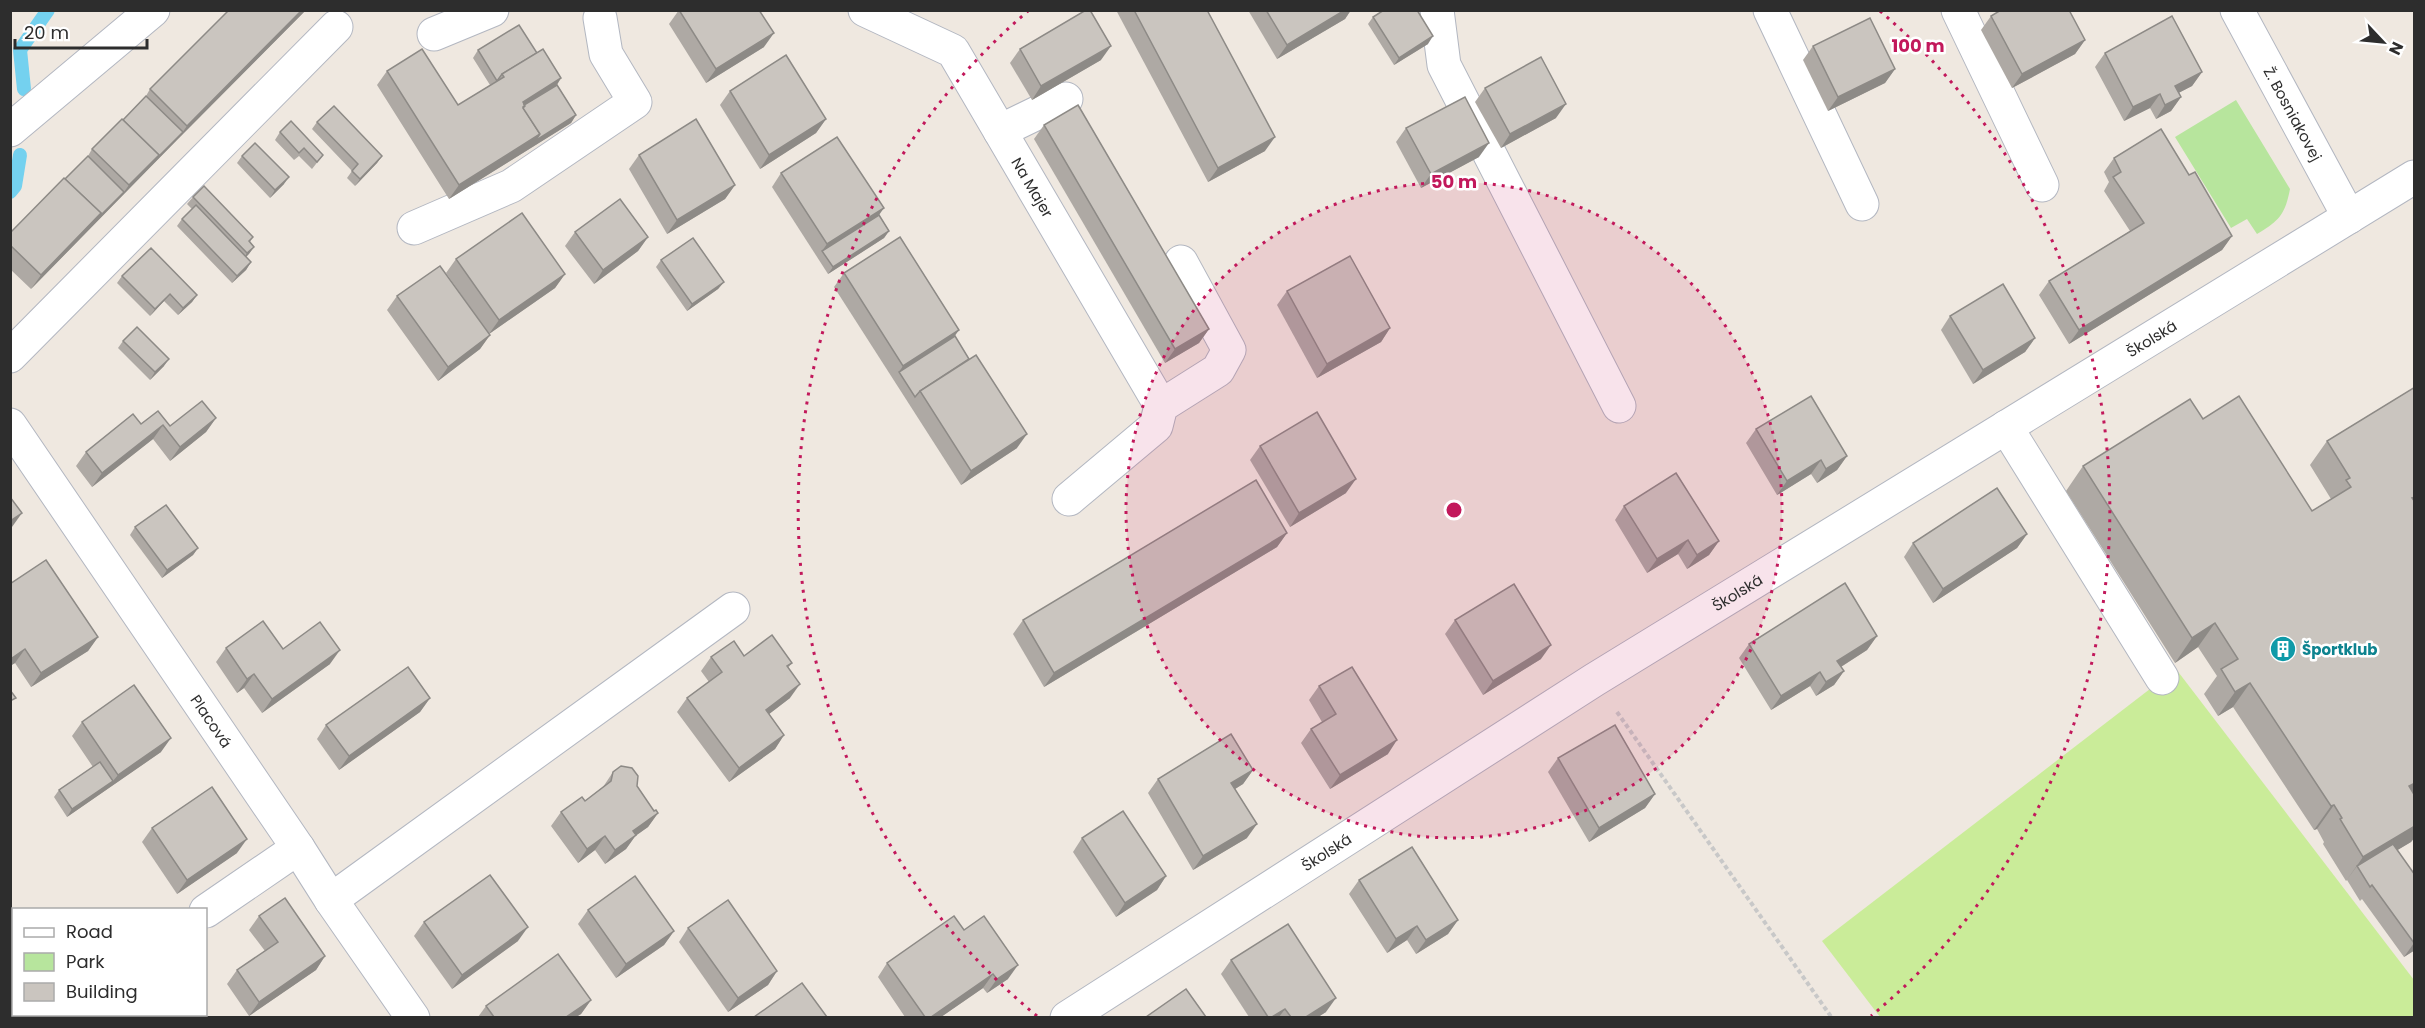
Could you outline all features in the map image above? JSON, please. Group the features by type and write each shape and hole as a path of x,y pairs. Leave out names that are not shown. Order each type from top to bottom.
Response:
{"street":[{"path":"10,130 153,10"},
{"path":"434,34 492,10"},
{"name":"Na Majer","path":"865,10 953,51 1161,406"},
{"path":"1437,10 1444,65 1619,406"},
{"path":"1770,10 1862,204"},
{"path":"1958,10 2042,185"},
{"name":"Ž. Bosniakovej","path":"2237,10 2349,217"},
{"path":"414,228 511,186 634,102 606,54 602,13"},
{"path":"10,356 336,27"},
{"path":"1000,131 1066,99"},
{"name":"Školská","path":"1067,1017 1594,680 2415,177"},
{"path":"1069,499 1156,426 1161,406 1218,370 1229,350 1181,262"},
{"name":"Placová","path":"10,425 331,900 413,1017"},
{"path":"2006,427 2162,678"},
{"path":"331,900 733,609"},
{"path":"207,910 298,848"}],"path":[{"path":"1594,680 1832,1017"}],"green space":[{"path":"2236,100 2290,189 2286,205 2280,216 2257,234 2247,219 2231,228 2175,137"},
{"path":"2176,669 2414,980 2414,1017 1880,1017 1822,941"}],"building":[{"path":"229,10 302,10 187,126 150,89"},
{"path":"679,10 759,10 774,33 716,69"},
{"path":"1086,10 1090,10 1111,46 1041,86 1020,49"},
{"path":"1134,10 1207,10 1275,137 1218,168"},
{"path":"1266,10 1345,10 1287,45"},
{"path":"1384,10 1417,10 1433,36 1399,58 1373,17"},
{"path":"2001,10 2069,10 2085,40 2022,74 1991,16"},
{"path":"2172,16 2202,72 2175,86 2181,97 2165,105 2160,94 2133,107 2105,53"},
{"path":"1870,18 1895,69 1838,97 1813,46"},
{"path":"519,25 537,53 502,74 497,81 478,50"},
{"path":"422,49 458,105 504,77 502,74 543,49 561,78 523,102 525,106 523,107 540,134 459,185 387,71"},
{"path":"786,55 826,119 769,155 730,91"},
{"path":"1541,57 1566,104 1510,134 1485,88"},
{"path":"557,85 576,115 535,141 540,134 523,108 524,105"},
{"path":"146,96 183,132 154,161 159,155 123,120"},
{"path":"1465,97 1489,143 1431,174 1406,128"},
{"path":"1078,105 1209,329 1175,349 1044,125"},
{"path":"334,106 382,156 360,179 352,171 358,164 317,122"},
{"path":"122,119 159,155 129,185 92,149"},
{"path":"696,119 735,185 677,220 639,155"},
{"path":"291,121 323,155 317,162 304,148 299,153 280,132"},
{"path":"2161,129 2189,175 2195,172 2232,236 2079,330 2049,281 2144,223 2113,177 2121,172 2114,158"},
{"path":"837,137 884,208 827,244 781,173"},
{"path":"255,143 289,177 275,190 242,156"},
{"path":"88,156 124,192 96,220 101,213 65,179"},
{"path":"64,178 101,213 41,275 10,245 10,233"},
{"path":"204,186 253,237 249,241 254,247 247,253 193,197"},
{"path":"620,199 648,237 603,270 575,232"},
{"path":"196,205 251,262 237,276 182,219"},
{"path":"522,213 565,274 499,320 456,259"},
{"path":"879,215 889,231 833,267 822,251"},
{"path":"900,237 959,330 903,366 844,273"},
{"path":"693,238 724,282 692,304 661,260"},
{"path":"151,248 197,295 183,308 170,294 155,309 122,276"},
{"path":"1350,256 1390,328 1327,364 1287,291"},
{"path":"440,266 490,335 448,367 397,296"},
{"path":"2003,284 2035,338 1983,370 1950,316"},
{"path":"137,327 169,359 155,372 123,341"},
{"path":"955,336 969,359 920,391 915,397 899,372"},
{"path":"976,355 1027,434 971,471 920,391"},
{"path":"2415,387 2415,497 2412,498 2415,502 2415,783 2409,786 2415,796 2415,826 2363,857 2334,805 2331,806 2250,683 2235,692 2221,669 2238,659 2215,623 2192,638 2083,466 2190,399 2203,419 2239,396 2312,511 2351,487 2346,480 2350,478 2327,441"},
{"path":"1811,396 1847,456 1826,469 1821,460 1787,481 1756,429"},
{"path":"202,401 216,418 180,447 163,425 102,473 86,452 133,414 141,424 158,411 170,426"},
{"path":"1317,412 1356,479 1299,513 1260,446"},
{"path":"1676,473 1719,541 1697,555 1688,540 1657,559 1624,506"},
{"path":"1256,480 1287,533 1054,673 1023,620"},
{"path":"1997,488 2027,534 1943,589 1913,543"},
{"path":"10,497 22,513 10,521"},
{"path":"166,505 198,548 167,570 135,527"},
{"path":"46,560 98,637 41,673 25,649 12,658 10,655 10,584"},
{"path":"1845,583 1877,636 1837,661 1844,671 1826,682 1820,672 1781,696 1749,644"},
{"path":"1514,584 1551,645 1493,681 1455,620"},
{"path":"263,621 283,649 320,622 340,650 272,699 254,674 247,679 226,648"},
{"path":"772,635 792,663 787,666 800,684 766,710 784,735 739,768 687,698 722,672 711,657 734,641 744,656"},
{"path":"408,667 430,698 349,756 326,725"},
{"path":"1352,667 1397,740 1340,775 1311,729 1336,714 1319,686"},
{"path":"134,685 171,738 118,775 82,722"},
{"path":"10,690 16,698 10,701"},
{"path":"1615,725 1655,794 1599,828 1558,758"},
{"path":"1231,734 1253,770 1231,783 1257,824 1203,856 1158,779"},
{"path":"100,762 113,781 72,809 59,790"},
{"path":"621,766 632,768 638,776 637,786 654,811 658,813 633,831 636,835 615,850 605,836 587,849 561,812 582,797 585,801 611,781 613,772"},
{"path":"212,787 247,839 187,880 152,828"},
{"path":"1123,811 1166,876 1125,903 1082,838"},
{"path":"2393,844 2415,875 2415,943 2372,885 2370,887 2357,866"},
{"path":"1412,847 1458,920 1426,940 1417,926 1396,939 1359,880"},
{"path":"490,875 528,927 462,975 424,922"},
{"path":"635,876 674,931 626,964 588,910"},
{"path":"285,898 325,956 259,1002 237,970 278,942 259,916"},
{"path":"728,900 777,971 738,998 688,928"},
{"path":"954,916 964,930 984,916 1018,965 997,979 993,974 931,1017 925,1017 887,963"},
{"path":"1288,924 1336,998 1306,1017 1291,1017 1285,1009 1268,1017 1231,960"},
{"path":"558,954 591,1000 566,1017 494,1017 486,1006"},
{"path":"802,983 827,1017 754,1017"},
{"path":"1186,989 1206,1017 1146,1017"}],"waterway":[{"path":"24,89 20,50 48,10"},
{"path":"10,192 15,186 20,155"}],"place":[{"name":"Športklub","path":"2283,649"}]}
